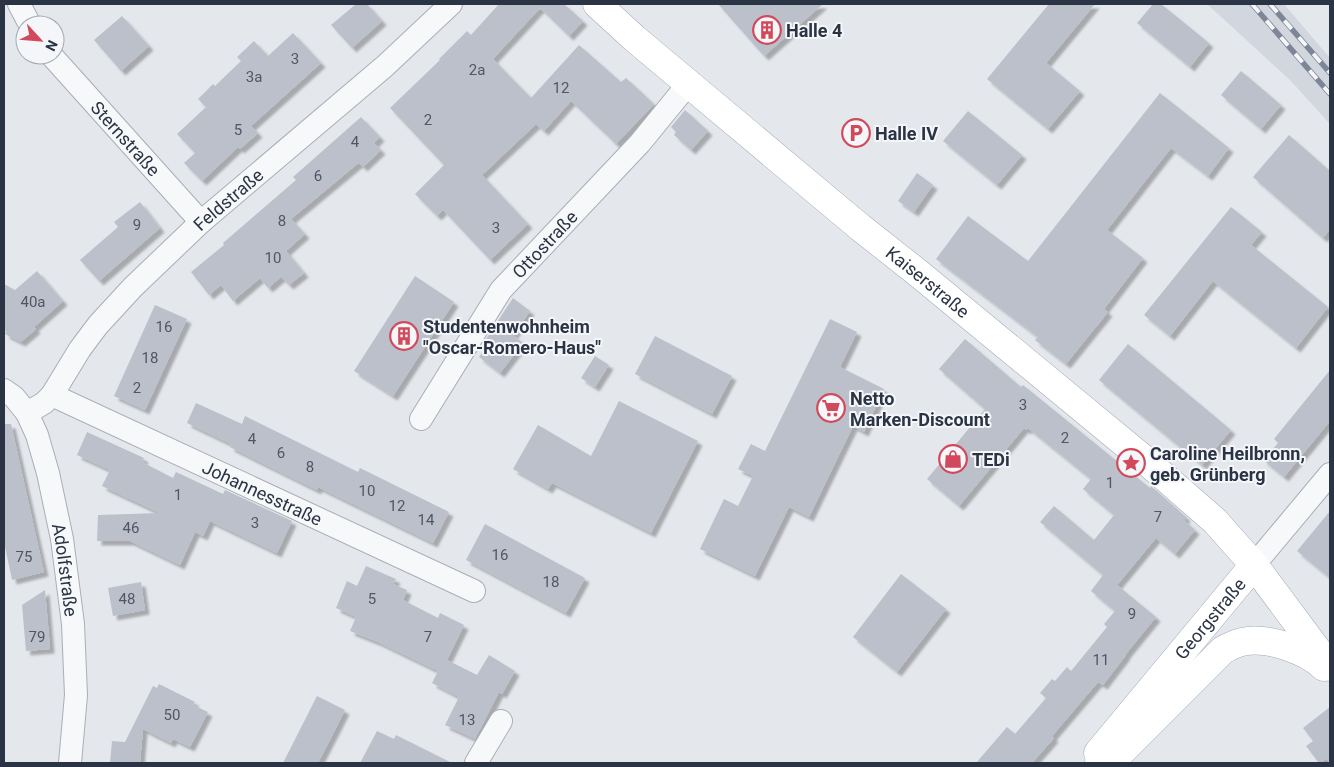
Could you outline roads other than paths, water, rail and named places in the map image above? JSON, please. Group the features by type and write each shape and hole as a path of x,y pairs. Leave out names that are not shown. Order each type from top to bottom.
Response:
{"main road":[{"name":"Kaiserstraße","path":"597,4 634,38 861,228 1145,460 1215,521 1254,565 1330,667"},
{"name":"Georgstraße","path":"1089,763 1254,565"},
{"path":"1099,763 1120,753 1223,650 1242,642 1259,641 1286,646 1314,658 1330,673"}],"street":[{"path":"18,4 24,15"},
{"name":"Feldstraße","path":"27,413 44,403 52,395 80,349 98,325 201,222 385,66 451,4"},
{"name":"Sternstraße","path":"60,65 201,222"},
{"name":"Ottostraße","path":"421,419 501,290 640,143 689,83"},
{"name":"Adolfstraße","path":"4,390 27,413 37,435 48,473 62,538 73,624 76,695 70,763"},
{"name":"Johannesstraße","path":"52,395 474,591"},
{"name":"Georgstraße","path":"1254,565 1330,474"},
{"path":"476,763 501,721"}],"railway":[{"path":"1252,4 1330,94"},
{"path":"1270,4 1330,73"}],"place":[{"name":"Halle 4","path":"767,30"},
{"name":"Halle IV","path":"856,133"},
{"name":"Studentenwohnheim \"Oscar-Romero-Haus\"","path":"404,336"},
{"name":"Netto Marken-Discount","path":"831,408"},
{"name":"TEDi","path":"953,459"},
{"name":"Caroline Heilbronn, geb. Grünberg","path":"1131,463"}]}
